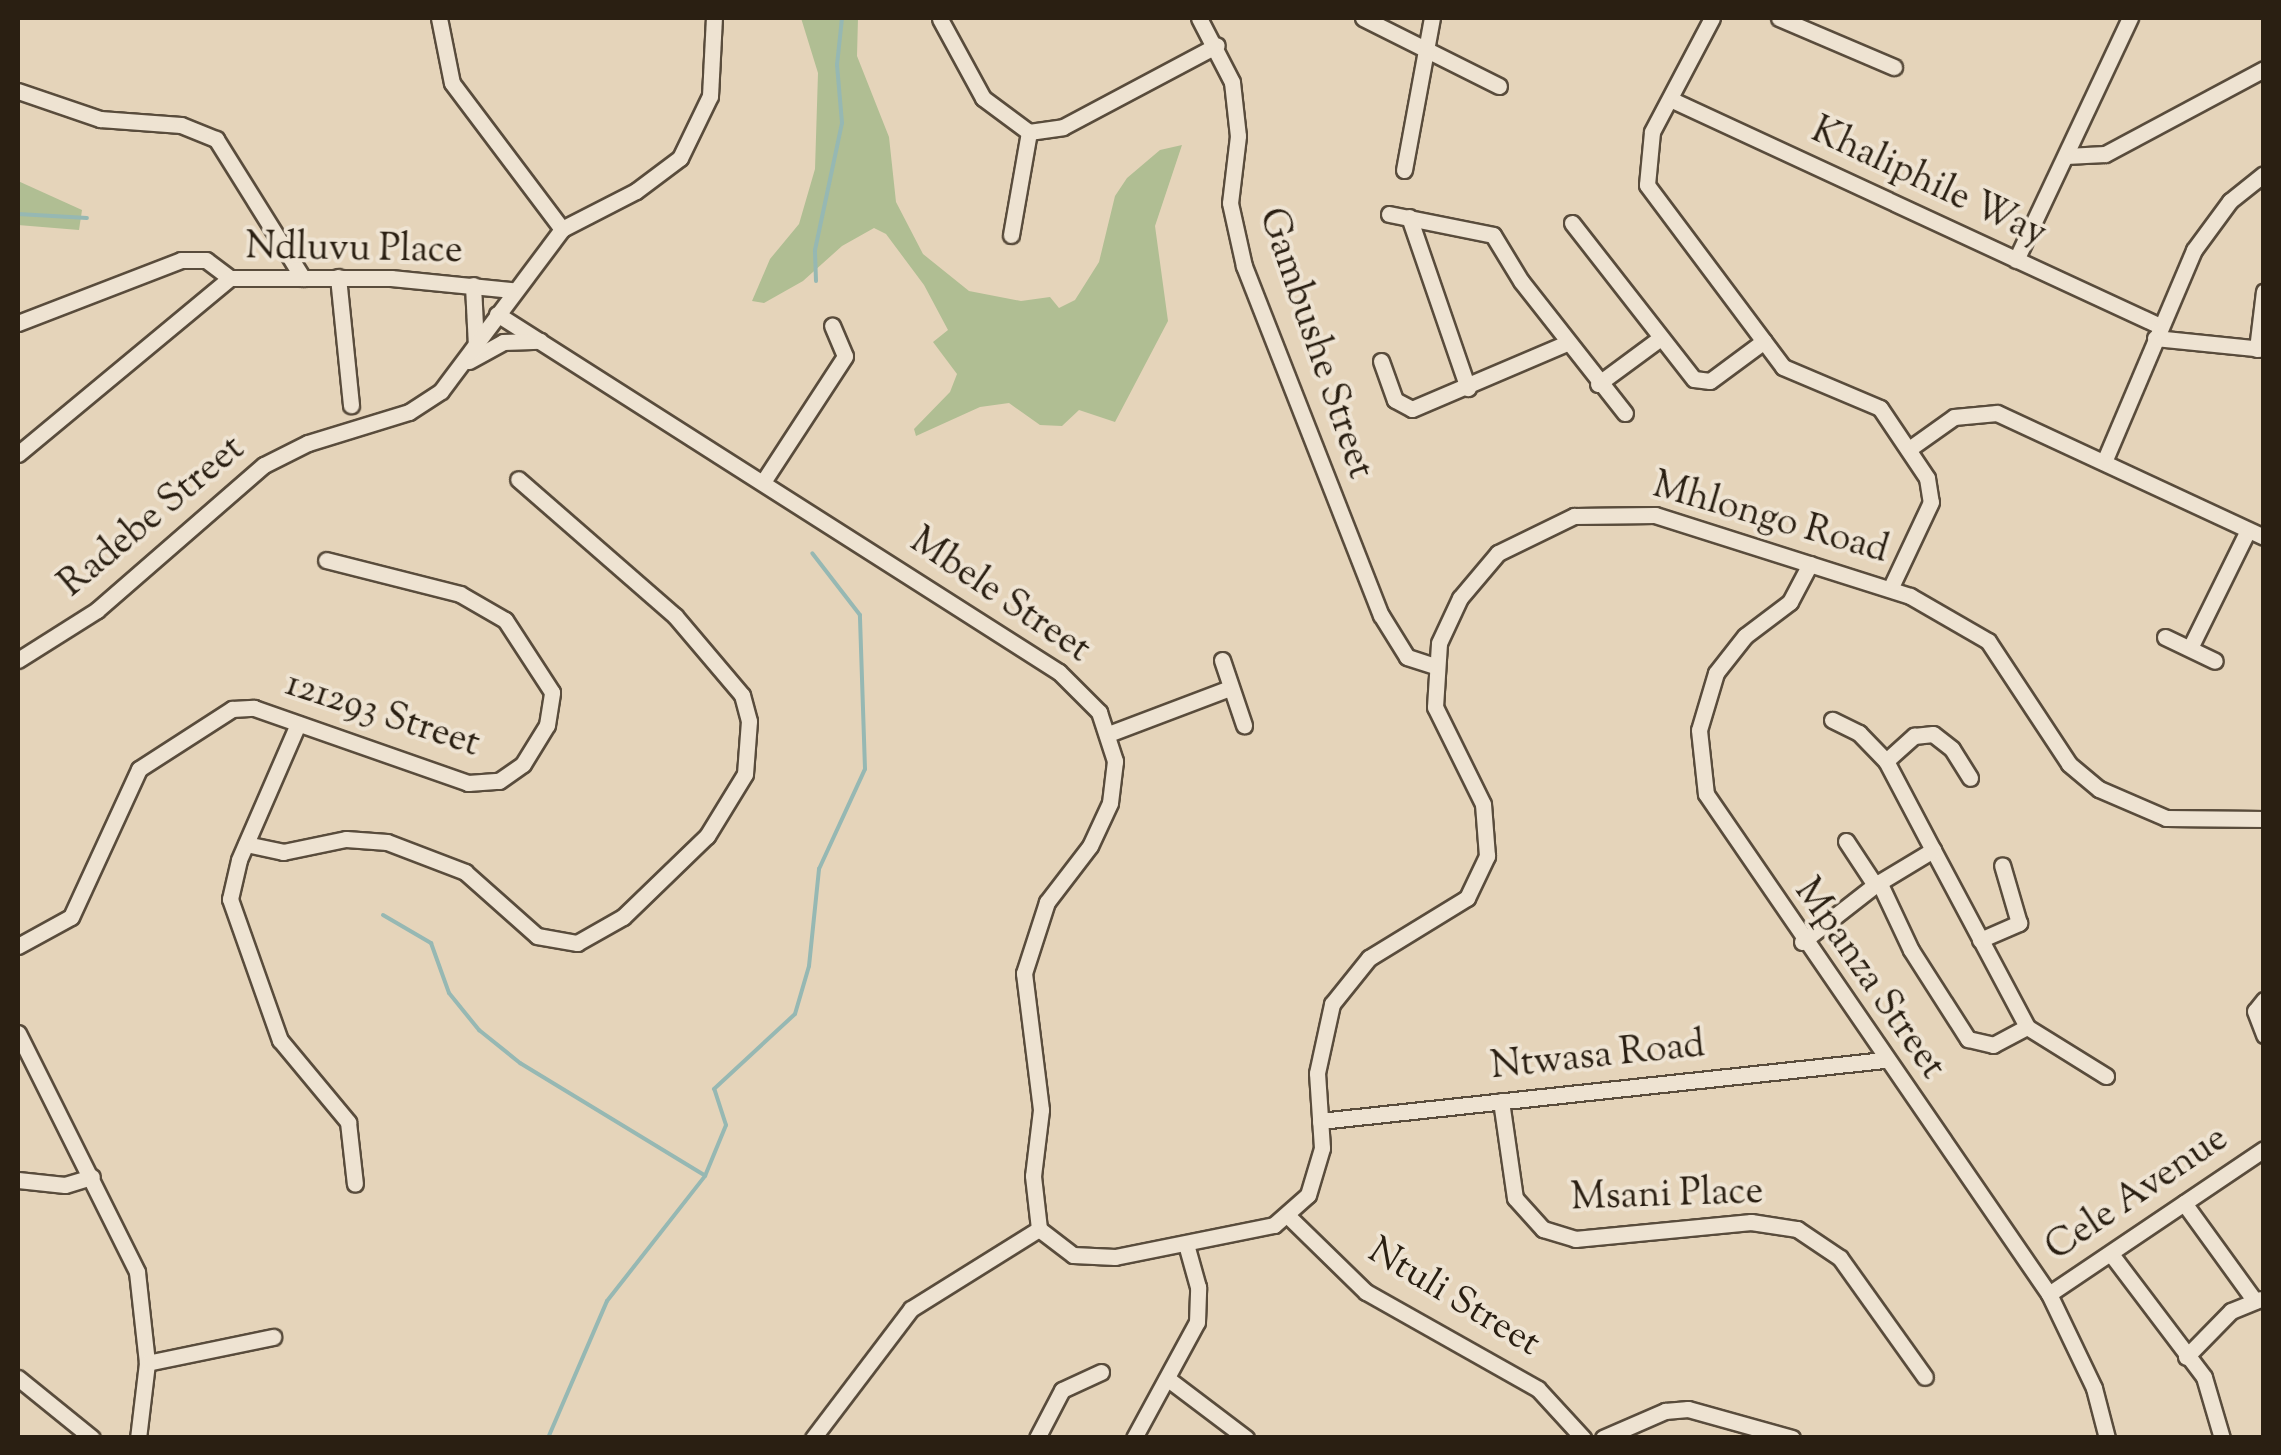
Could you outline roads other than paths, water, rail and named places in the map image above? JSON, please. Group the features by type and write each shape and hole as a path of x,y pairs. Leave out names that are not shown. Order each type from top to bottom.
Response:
{"street":[{"path":"439,18 452,82 562,229 636,190 687,148 706,114 716,73 714,18"},
{"name":"Gambushe Street","path":"1199,18 1217,46 1236,109 1230,203 1244,266 1372,596 1407,657 1434,666"},
{"path":"1363,18 1499,86"},
{"path":"1404,170 1432,18"},
{"path":"1712,18 1646,150 1652,196 1790,373 1880,408 1909,449 1931,486 1932,502 1890,589"},
{"path":"1779,18 1894,67"},
{"path":"2016,260 2130,18"},
{"path":"940,19 984,98 1029,132 1063,127 1217,46"},
{"path":"2066,156 2105,154 2264,69"},
{"path":"18,90 100,120 181,125 216,138 303,278"},
{"name":"Khaliphile Way","path":"1670,99 2016,260 2158,332 2260,349"},
{"path":"1011,235 1029,132"},
{"path":"2104,462 2158,332 2212,222 2264,174"},
{"path":"1389,214 1493,235 1567,343 1625,413"},
{"path":"1409,217 1468,388"},
{"path":"1572,223 1659,339 1700,381 1764,342"},
{"name":"Radebe Street","path":"18,660 97,610 264,465 308,443 409,412 468,362 512,290 562,229"},
{"path":"18,323 182,260 206,260 230,278"},
{"name":"Ndluvu Place","path":"18,454 230,278 338,278 512,290"},
{"path":"338,278 351,405"},
{"path":"472,285 476,346"},
{"path":"2260,349 2264,291"},
{"name":"Mbele Street","path":"497,314 1074,682 1111,733"},
{"path":"762,482 845,356 832,326"},
{"path":"1598,384 1659,339"},
{"path":"468,362 503,342 544,342"},
{"path":"1381,361 1395,400 1405,408 1468,388 1567,343"},
{"path":"1909,449 1938,425 1982,412 2012,417 2264,538"},
{"path":"246,844 283,852 346,839 386,842 465,872 537,936 577,943 622,916 706,836 746,774 749,721 742,695 698,638 518,479"},
{"name":"Mhlongo Road","path":"1288,1216 1318,1172 1320,1042 1346,981 1383,948 1453,910 1480,879 1487,856 1483,804 1435,707 1434,666 1448,621 1487,565 1516,540 1574,516 1655,515 1890,589 1940,610 1988,641 2070,764 2099,790 2166,818 2264,819"},
{"path":"2190,648 2248,530"},
{"name":"121293 Street","path":"18,946 71,917 139,769 232,709 254,708 468,783 512,774 534,748 547,725 552,692 505,620 460,594 326,560"},
{"name":"Mpanza Street","path":"1810,564 1790,602 1745,636 1716,673 1698,748 1714,810 2049,1294 2094,1388 2107,1438"},
{"path":"2165,637 2216,661"},
{"path":"1222,660 1244,725"},
{"path":"1230,688 1111,733 1110,803 1090,846 1046,902 1024,973 1041,1110 1033,1176 1039,1228 1054,1244 1088,1259 1186,1244 1288,1216"},
{"path":"1832,720 1859,734 1886,761 2027,1027 2106,1076"},
{"path":"298,724 231,885 233,917 280,1040 348,1122 355,1184"},
{"path":"1886,761 1914,736 1933,734 1952,749 1970,778"},
{"path":"1846,841 1877,883 1911,950 1968,1039 1993,1045 2027,1027"},
{"path":"1802,942 1877,883 1934,850"},
{"path":"1980,940 2018,923 2002,864"},
{"path":"2264,1000 2255,1011 2264,1036"},
{"path":"18,1032 137,1272 147,1363 138,1438"},
{"name":"Ntwasa Road","path":"1320,1121 1884,1060"},
{"name":"Msani Place","path":"1501,1101 1515,1198 1543,1229 1575,1239 1751,1222 1798,1229 1840,1258 1925,1377"},
{"name":"Cele Avenue","path":"2049,1294 2264,1148"},
{"path":"18,1180 65,1185 92,1177"},
{"path":"2184,1203 2259,1300 2231,1311 2186,1357"},
{"name":"Ntuli Street","path":"1288,1216 1366,1292 1538,1389 1583,1438"},
{"path":"813,1438 911,1308 1039,1228"},
{"path":"1134,1438 1168,1378 1199,1308 1186,1244"},
{"path":"2112,1254 2153,1301 2186,1357 2209,1385 2222,1438"},
{"path":"147,1363 273,1337"},
{"path":"1037,1438 1062,1390 1101,1372"},
{"path":"18,1378 92,1438"},
{"path":"1168,1378 1246,1438"},
{"path":"1602,1438 1665,1410 1688,1409 1792,1438"}],"waterway":[{"path":"816,281 815,250 842,123 837,65 842,18"},
{"path":"18,214 87,218"},
{"path":"548,1438 607,1301 705,1176 726,1125 714,1089 795,1014 809,966 819,869 865,769 860,615 812,553"},
{"path":"383,915 431,943 449,993 479,1030 520,1063 704,1175"}]}
